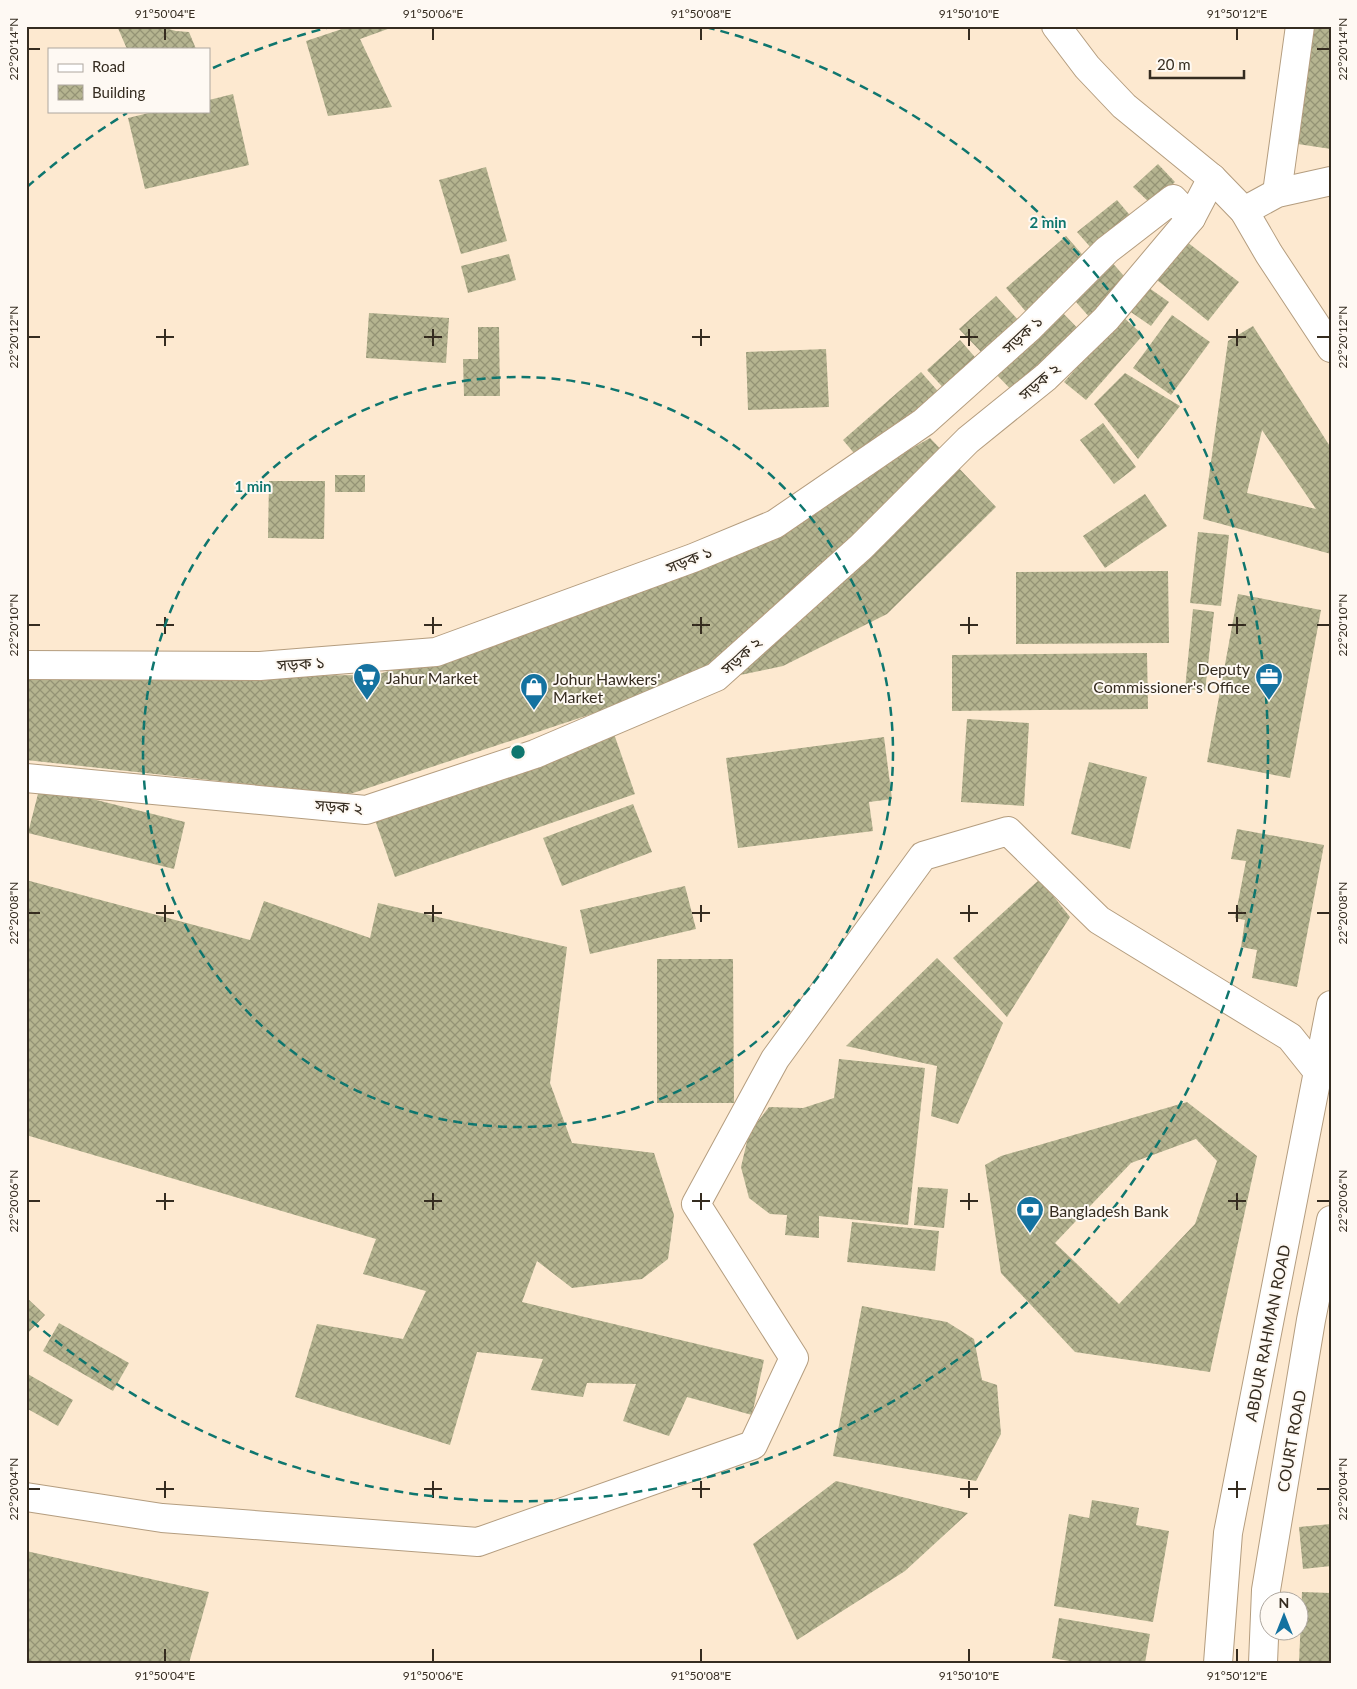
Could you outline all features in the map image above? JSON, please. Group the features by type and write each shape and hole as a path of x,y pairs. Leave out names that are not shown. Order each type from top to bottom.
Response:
{"street":[{"path":"1056,26 1087,67 1124,106 1212,178 1244,211 1331,348"},
{"path":"1277,193 1300,26"},
{"path":"1191,218 1212,178"},
{"path":"1244,211 1277,193 1331,181"},
{"name":"সড়ক ১","path":"26,664 260,666 436,652 693,558 775,524 924,422 1029,328 1107,250 1174,199 1191,218"},
{"name":"সড়ক ২","path":"26,778 366,810 535,754 716,677 861,547 968,440 1046,377 1106,319 1191,218"},
{"path":"26,1497 162,1518 478,1542 753,1444 794,1358 696,1204 775,1059 923,856 1008,831 1099,920 1290,1037 1318,1072"},
{"name":"ABDUR RAHMAN ROAD","path":"1218,1663 1228,1533 1331,1004"},
{"name":"COURT ROAD","path":"1263,1663 1266,1590 1311,1320 1331,1220"}],"building":[{"path":"117,26 157,26 189,32 196,48 127,48"},
{"path":"351,26 396,26 360,39 392,107 328,116 306,41"},
{"path":"1310,26 1331,26 1331,149 1291,143"},
{"path":"233,94 249,165 145,189 128,118 153,112 210,112 210,100"},
{"path":"1158,164 1175,182 1151,204 1133,187"},
{"path":"486,167 507,241 461,254 439,180"},
{"path":"1117,200 1139,226 1100,258 1077,232"},
{"path":"1066,236 1088,261 1027,313 1006,288"},
{"path":"1187,242 1239,282 1208,321 1157,280"},
{"path":"509,254 516,280 468,293 461,266"},
{"path":"1109,259 1131,284 1091,319 1069,294"},
{"path":"1142,283 1169,302 1151,326 1125,308"},
{"path":"996,296 1023,325 987,358 959,329"},
{"path":"1057,307 1090,341 1025,404 992,370"},
{"path":"369,313 449,318 446,363 366,358"},
{"path":"1172,315 1210,342 1171,395 1133,368"},
{"path":"1122,316 1143,335 1086,400 1064,382"},
{"path":"1253,326 1331,448 1331,554 1203,519 1228,341","holes":["1262,430 1316,509 1247,493"]},
{"path":"478,327 499,327 500,396 464,396 463,359 478,359"},
{"path":"960,340 981,364 948,393 927,370"},
{"path":"826,349 829,407 748,410 746,352"},
{"path":"921,372 943,397 864,465 843,440"},
{"path":"1125,373 1180,406 1138,459 1094,404"},
{"path":"1103,423 1136,467 1114,484 1080,440"},
{"path":"930,438 996,507 887,614 783,666 655,693 347,795 26,760 26,677 376,675 683,577"},
{"path":"335,475 365,475 365,492 335,492"},
{"path":"269,481 325,481 324,539 268,538"},
{"path":"1145,494 1167,526 1105,568 1083,536"},
{"path":"1198,532 1229,535 1221,606 1190,603"},
{"path":"1168,571 1169,643 1016,644 1016,572"},
{"path":"1238,594 1321,610 1290,778 1207,762"},
{"path":"1193,609 1214,612 1205,691 1185,689"},
{"path":"1147,653 1148,709 952,711 952,655"},
{"path":"967,719 1029,723 1024,806 961,802"},
{"path":"613,731 635,794 395,877 373,814"},
{"path":"884,737 892,799 869,802 873,831 738,848 726,758"},
{"path":"1089,762 1147,777 1130,849 1071,834"},
{"path":"40,786 185,822 174,869 28,833"},
{"path":"633,804 652,852 562,886 543,838"},
{"path":"1237,829 1324,845 1297,987 1252,978 1257,950 1241,947 1245,920 1235,918 1246,861 1231,859"},
{"path":"1040,879 1070,917 1007,1017 953,958"},
{"path":"26,880 250,940 264,901 370,938 378,903 567,947 550,1083 572,1143 654,1153 674,1215 668,1259 642,1279 572,1288 537,1261 522,1302 764,1360 752,1415 687,1397 669,1436 623,1421 636,1384 587,1383 583,1397 531,1390 543,1359 477,1352 450,1445 295,1397 317,1324 403,1339 426,1291 363,1274 376,1239 26,1135"},
{"path":"685,886 696,929 590,954 580,910"},
{"path":"937,958 1003,1023 958,1124 931,1116 937,1066 846,1046"},
{"path":"657,959 733,959 734,1103 657,1103"},
{"path":"839,1059 925,1068 908,1225 819,1216 819,1238 785,1235 787,1215 770,1214 749,1198 741,1167 749,1133 769,1107 803,1108 834,1098"},
{"name":"Bangladesh Bank","path":"1187,1102 1257,1156 1210,1372 1075,1352 1001,1273 985,1165 1001,1156","holes":["1196,1139 1217,1161 1195,1224 1119,1304 1055,1243 1131,1163"]},
{"path":"918,1187 948,1189 944,1228 914,1225"},
{"path":"852,1222 939,1231 935,1271 847,1262"},
{"path":"26,1297 45,1315 26,1335"},
{"path":"862,1306 947,1322 974,1339 982,1380 997,1385 1001,1434 976,1481 833,1456"},
{"path":"59,1323 129,1363 113,1391 43,1351"},
{"path":"26,1373 73,1400 58,1426 26,1408"},
{"path":"836,1481 968,1513 905,1571 797,1640 753,1544"},
{"path":"1092,1500 1139,1508 1136,1525 1169,1531 1153,1622 1054,1606 1069,1514 1089,1518"},
{"path":"1331,1524 1331,1566 1303,1569 1299,1527"},
{"path":"26,1551 209,1592 189,1663 26,1663"},
{"path":"1310,1592 1331,1593 1331,1663 1299,1663 1300,1642 1310,1642"},
{"path":"1059,1618 1150,1634 1145,1663 1081,1663 1052,1658"}],"place":[{"name":"Jahur Market","path":"367,701"},
{"name":"Deputy Commissioner's Office","path":"1269,701"},
{"name":"Johur Hawkers' Market","path":"534,711"},
{"name":"Bangladesh Bank","path":"1030,1234"}]}
